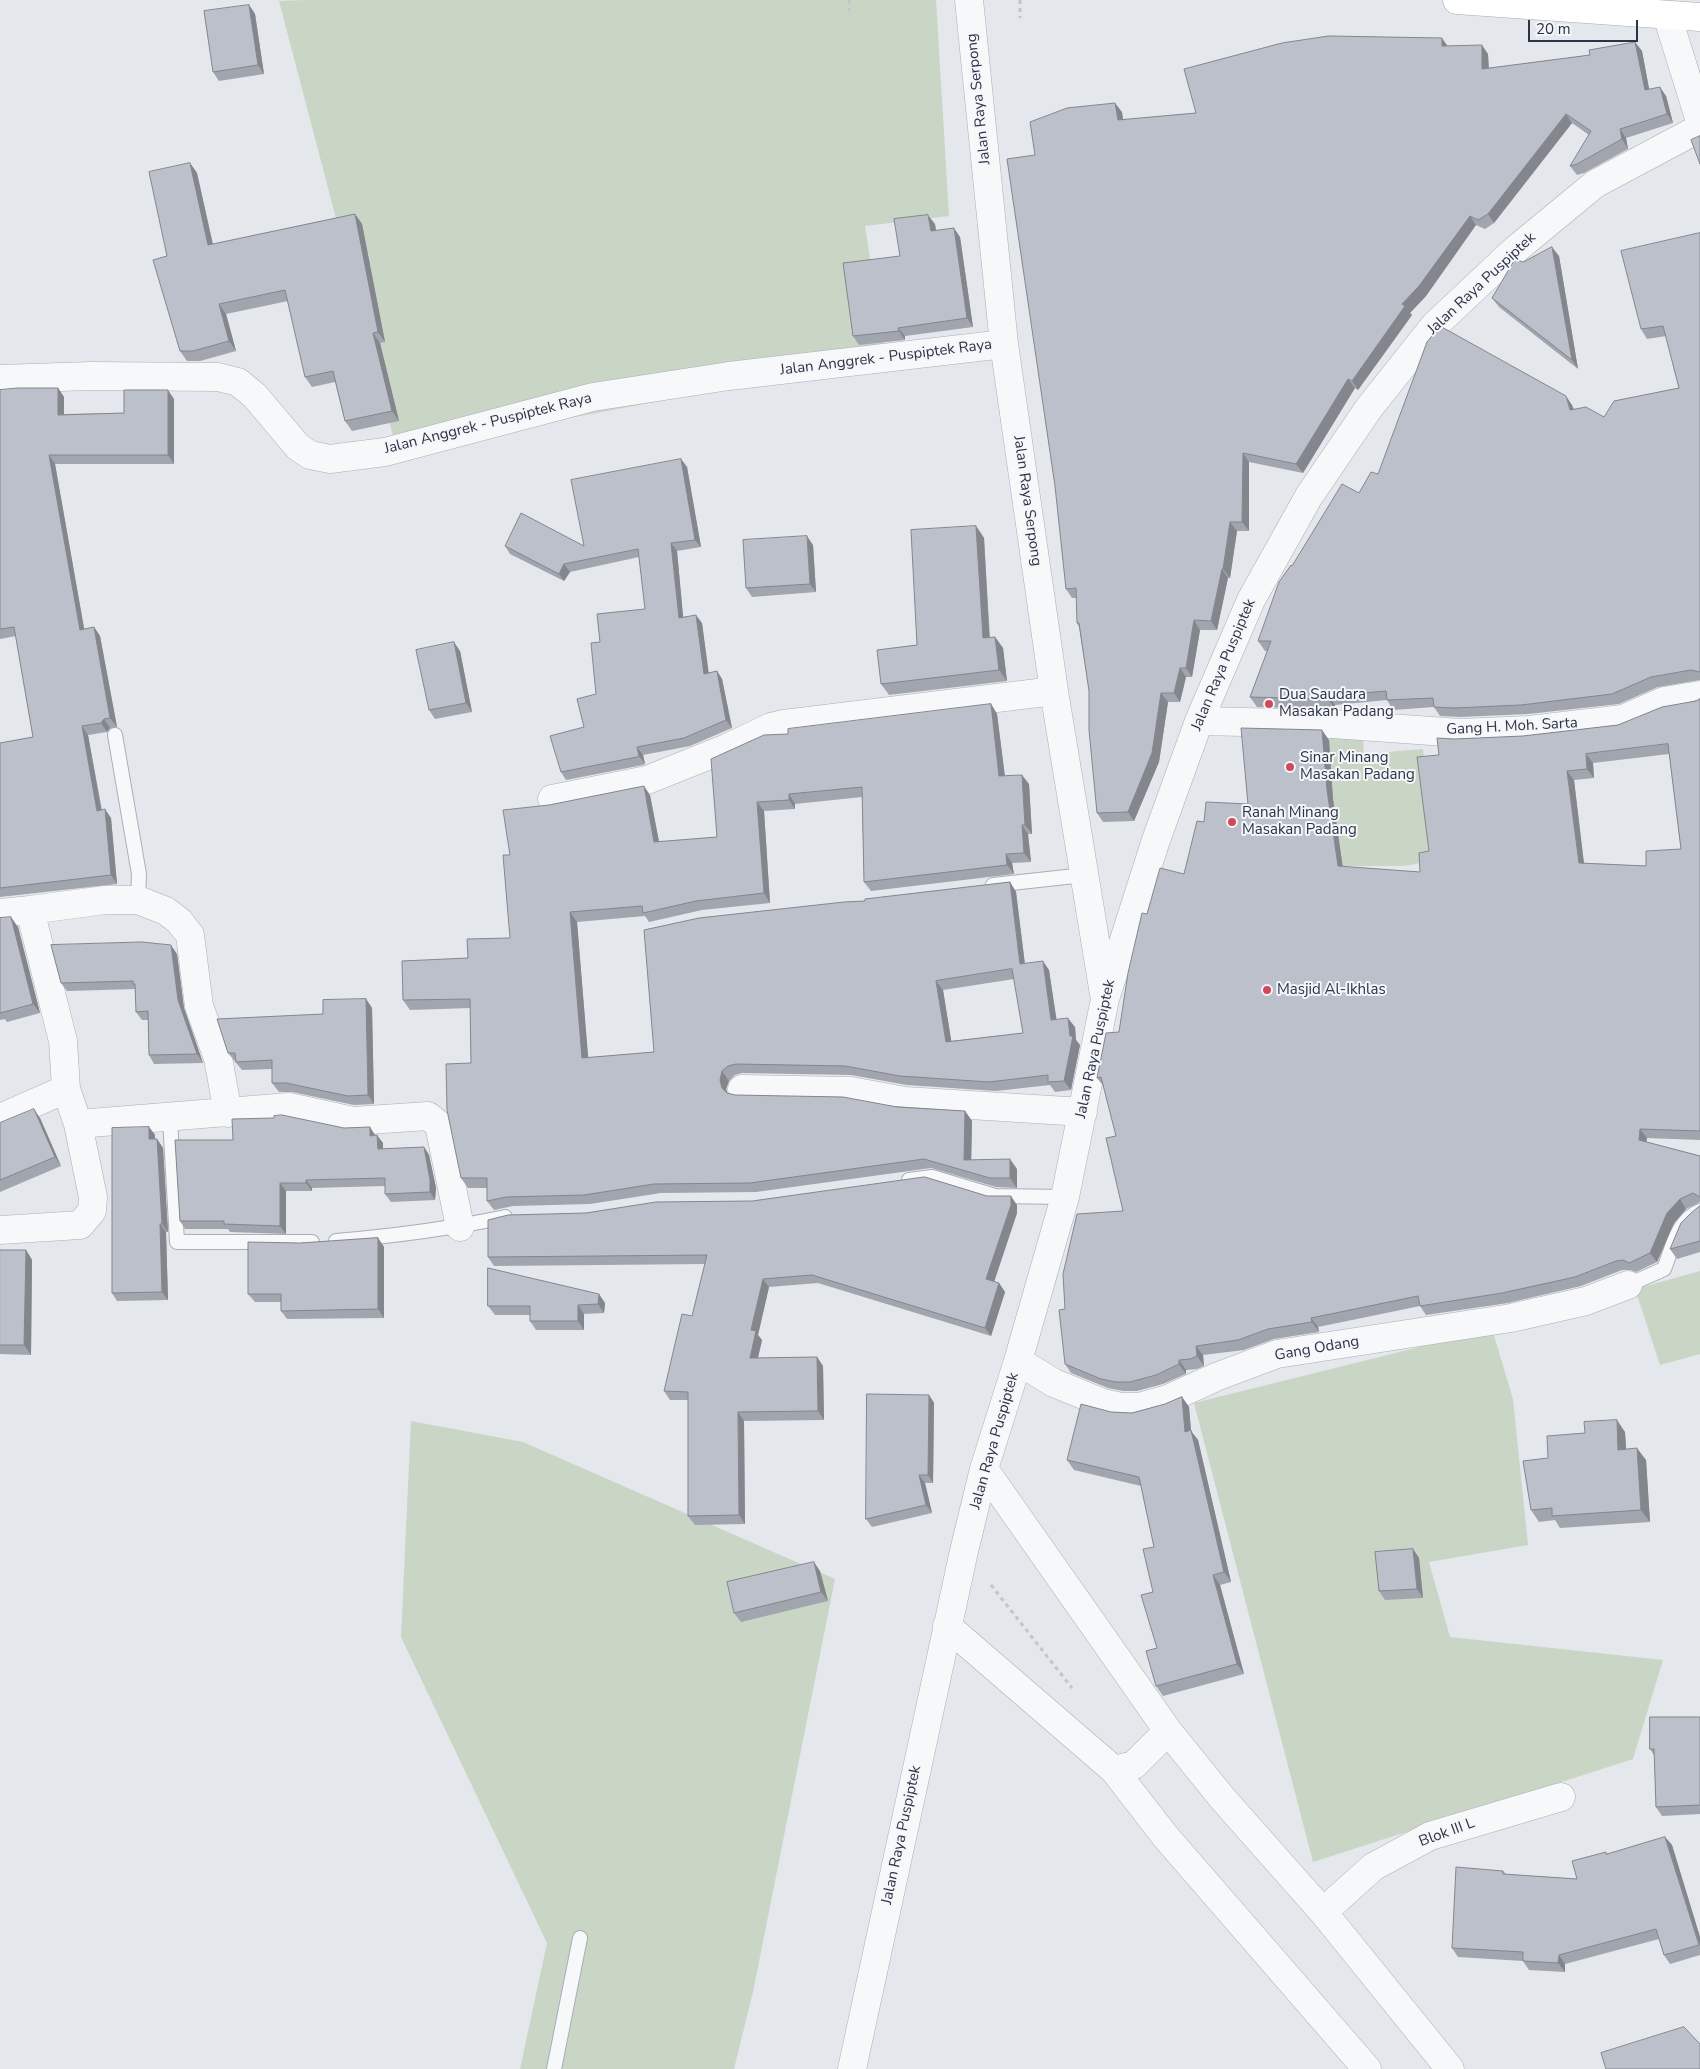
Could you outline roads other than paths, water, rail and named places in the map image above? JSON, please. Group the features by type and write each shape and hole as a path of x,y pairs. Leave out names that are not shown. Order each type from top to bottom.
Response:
{"main road":[{"path":"1457,0 1700,17"}],"street":[{"name":"Jalan Raya Serpong","path":"969,0 1004,344 1054,691 1105,999"},
{"path":"1667,15 1700,121"},
{"name":"Jalan Raya Puspiptek","path":"852,2069 947,1626 984,1470 1018,1361 1065,1197 1105,999 1156,840 1200,721 1251,600 1310,496 1369,408 1435,325 1515,250 1595,184 1700,128"},
{"name":"Jalan Anggrek - Puspiptek Raya","path":"0,379 90,376 225,378 238,382 255,396 298,447 310,454 330,459 385,452 593,397 729,376 1004,344"},
{"path":"552,799 647,780 727,748 771,727 784,724 1054,691"},
{"name":"Gang H. Moh. Sarta","path":"1200,721 1332,724 1460,733 1530,730 1623,719 1664,701 1700,695"},
{"path":"0,912 104,900 138,900 166,911 179,921 190,935 199,1006 218,1058 228,1113"},
{"path":"0,1230 80,1225 92,1211 93,1197 78,1124 66,1089 63,1041 30,910"},
{"path":"0,1118 66,1089"},
{"path":"742,1089 851,1091 905,1101 1083,1112"},
{"path":"78,1124 289,1108 353,1121 428,1116 439,1125 460,1226"},
{"name":"Gang Odang","path":"1018,1361 1054,1383 1103,1403 1121,1408 1139,1407 1168,1399 1216,1377 1277,1354 1511,1318 1586,1301 1628,1285"},
{"path":"984,1470 1168,1731 1223,1799 1324,1912 1450,2069"},
{"path":"947,1626 1114,1770 1165,1836 1367,2069"},
{"path":"1114,1770 1134,1765 1168,1731"},
{"name":"Blok III L","path":"1324,1912 1373,1867 1430,1836 1561,1797"}],"lane":[{"path":"116,735 139,874 138,900"},
{"path":"977,887 1084,875"},
{"path":"170,1118 177,1242 306,1243 394,1236 523,1215"},
{"path":"893,1183 932,1177 995,1196 1065,1197"},
{"path":"1628,1285 1664,1269 1676,1232 1695,1213 1700,1212"},
{"path":"554,2069 580,1938"}],"place":[{"name":"Dua Saudara Masakan Padang","path":"1269,704"},
{"name":"Sinar Minang Masakan Padang","path":"1290,767"},
{"name":"Ranah Minang Masakan Padang","path":"1232,822"},
{"name":"Masjid Al-Ikhlas","path":"1267,990"}]}
